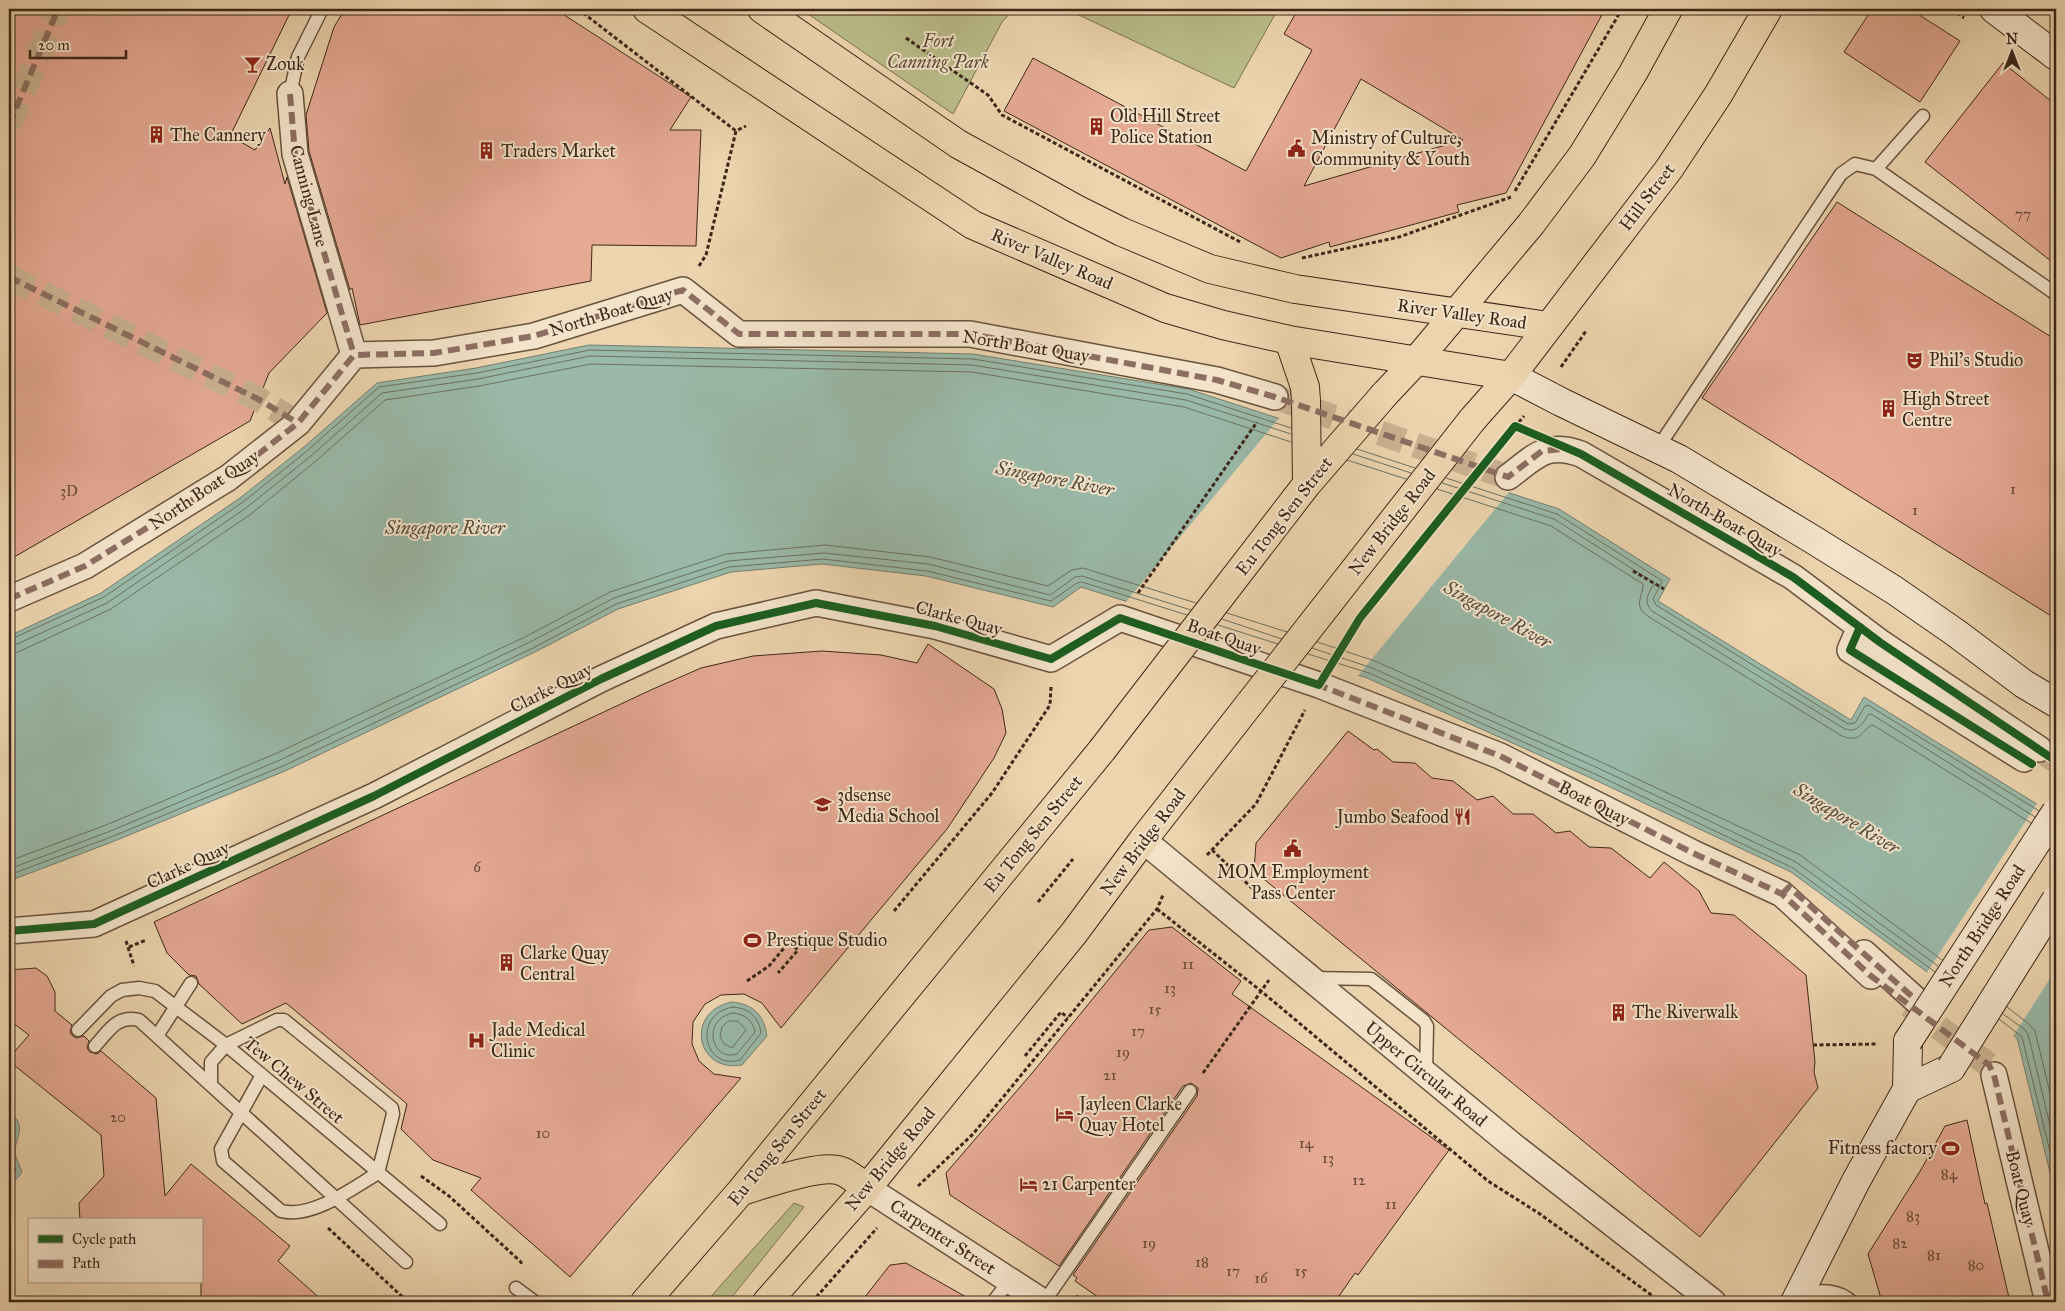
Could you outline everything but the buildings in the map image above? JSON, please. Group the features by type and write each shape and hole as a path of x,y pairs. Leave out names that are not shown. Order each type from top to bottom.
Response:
{"main road":[{"name":"River Valley Road","path":"647,9 973,225 1165,308 1223,325 1289,340 1511,376"},
{"name":"River Valley Road","path":"762,9 958,144 1076,209 1122,232 1210,270 1295,289 1548,326"},
{"path":"1416,361 1454,313 1531,224 1582,156 1633,73 1668,9"},
{"name":"Hill Street","path":"1511,376 1669,169 1718,95 1768,9"},
{"path":"1994,9 2056,56"},
{"path":"1289,340 1305,387 1308,484"},
{"name":"Eu Tong Sen Street","path":"645,1302 741,1191 1102,750 1308,484 1384,395 1416,361"},
{"name":"North Boat Quay","path":"1511,376 1679,459 1894,590 2024,684 2056,703"},
{"name":"New Bridge Road","path":"767,1302 867,1188 1074,933 1143,840 1472,420 1511,376"},
{"name":"North Bridge Road","path":"1907,1090 1908,1041 2056,812"},
{"path":"1798,1297 1856,1181 1907,1090 1951,1068 2056,900"},
{"path":"741,1191 815,1170 830,1168 842,1171 867,1188"}],"street":[{"name":"Canning Lane","path":"290,94 295,154 354,355"},
{"name":"North Boat Quay","path":"9,599 85,566 228,478 298,423 354,355 434,353 534,336 683,290 739,334 970,334 1217,380 1275,398"},
{"name":"North Boat Quay","path":"1508,477 1542,451 1568,449 1581,454 1792,577 2045,767"},
{"name":"Clarke Quay","path":"9,931 94,924 101,921 374,796 601,680 716,626 816,603 935,626 1052,659"},
{"path":"1052,659 1120,618"},
{"name":"Boat Quay","path":"1120,618 1319,685 1500,756 1693,853 1782,894 1871,976"},
{"name":"Upper Circular Road","path":"1143,840 1519,1151 1714,1302"},
{"name":"Boat Quay","path":"1782,894 1789,887 1916,1000"},
{"name":"Boat Quay","path":"1994,1074 2048,1302"},
{"name":"Carpenter Street","path":"867,1188 1044,1302"}],"lane":[{"name":"Canning Lane","path":"290,94 298,57 322,9"},
{"path":"1876,169 1924,116"},
{"path":"1657,449 1841,174 1855,164 1876,169 2056,294"},
{"path":"1310,978 1371,979 1383,987 1424,1021 1427,1026 1426,1074"},
{"path":"158,1036 191,983"},
{"path":"78,1030 111,996 122,990 139,988 155,991 226,1045 277,1020 284,1020 392,1108 393,1114 378,1173 337,1198 310,1210 291,1214 282,1211 223,1161 221,1149 262,1075"},
{"path":"95,1046 119,1020 129,1018 139,1020 406,1262"},
{"name":"Tew Chew Street","path":"211,1085 211,1062 226,1045 440,1224"},
{"path":"1044,1302 1190,1091"},
{"path":"993,1302 1010,1280"},
{"path":"1798,1297 1831,1290 1844,1295 1852,1302"}],"path":[{"path":"578,9 736,131"},
{"path":"1297,259 1399,237 1510,199 1622,9"},
{"path":"906,38 988,95 1002,115 1244,245"},
{"path":"683,290 706,255 736,131 746,126"},
{"path":"1120,618 1275,398"},
{"path":"973,1134 1157,909 1176,866 1201,861 1256,804 1319,685 1360,618 1475,476"},
{"path":"1633,571 1664,589"},
{"path":"894,911 992,793 1050,704 1052,659"},
{"path":"1038,902 1074,859"},
{"path":"1157,909 1261,991 1488,1181 1540,1214 1661,1302"},
{"path":"129,947 146,940"},
{"path":"747,981 769,966 789,942 798,950 778,973"},
{"path":"1190,1091 1285,957"},
{"path":"1025,1056 1061,1012 1068,1018"},
{"path":"1814,1045 1855,1044"},
{"path":"384,1149 449,1196 521,1262 525,1295"},
{"path":"310,1210 333,1234 408,1302"}],"green space":[{"name":"Fort Canning Park","path":"801,9 1014,9 1002,22 953,114"},
{"path":"1066,9 1278,9 1234,88"},
{"path":"794,1203 804,1207 728,1302 706,1302"}],"water":[{"name":"Singapore River","path":"589,345 973,354 1188,389 1559,509 1670,579 1658,601 1851,720 1864,697 2056,816 2056,1197 2017,1038 1791,872 1593,779 1367,678 1081,587 1053,607 926,576 822,564 731,572 618,609 535,652 285,771 112,842 9,881 9,636 101,593 240,498 304,447 377,383 476,368"},
{"path":"732,1002 752,1008 763,1022 767,1036 742,1065 726,1065 714,1060 706,1051 702,1040 702,1028 707,1017 717,1008"},
{"path":"9,1113 18,1122 19,1132 15,1153 22,1172 9,1188"}],"pier":[{"path":"1281,416 1510,491 1357,677 1125,603"},
{"path":"2038,802 2056,813 2056,969 2012,1038 1926,974"}],"tunnel":[{"path":"9,125 58,9"},
{"path":"9,277 258,399 298,423"},
{"path":"1275,397 1508,477"},
{"path":"2039,749 2056,761"},
{"path":"1909,1005 1989,1065 1994,1075"}],"marked path":[{"path":"9,125 58,9"},
{"path":"290,94 295,154 354,355"},
{"path":"9,277 258,399 298,423"},
{"path":"9,599 85,566 228,478 298,423 354,355 434,353 534,336 683,290 739,334 970,334 1217,380 1275,397 1508,477 1542,451 1561,449"},
{"path":"1316,684 1500,756 1693,853 1782,894 1871,976 1989,1065 1994,1075 2048,1302"},
{"path":"1782,894 1789,887 1916,1000"}],"cycle path":[{"path":"9,931 94,924 374,796 601,679 716,626 816,603 935,626 1051,659 1120,618 1319,685 1360,618 1515,426 1581,454 1793,577 1881,643 2056,761"},
{"path":"1860,627 1850,650 2032,764"}],"place":[{"name":"Zouk","path":"252,64"},
{"name":"Old Hill Street Police Station","path":"1096,126"},
{"name":"The Cannery","path":"156,135"},
{"name":"Ministry of Culture, Community & Youth","path":"1297,148"},
{"name":"Traders Market","path":"487,151"},
{"name":"Phil's Studio","path":"1915,360"},
{"name":"High Street Centre","path":"1888,409"},
{"name":"3dsense Media School","path":"823,805"},
{"name":"Jumbo Seafood","path":"1463,817"},
{"name":"MOM Employment Pass Center","path":"1293,849"},
{"name":"Prestique Studio","path":"752,940"},
{"name":"Clarke Quay Central","path":"506,963"},
{"name":"The Riverwalk","path":"1618,1012"},
{"name":"Jade Medical Clinic","path":"477,1040"},
{"name":"Jayleen Clarke Quay Hotel","path":"1065,1114"},
{"name":"Fitness factory","path":"1951,1148"},
{"name":"21 Carpenter","path":"1028,1184"}]}
